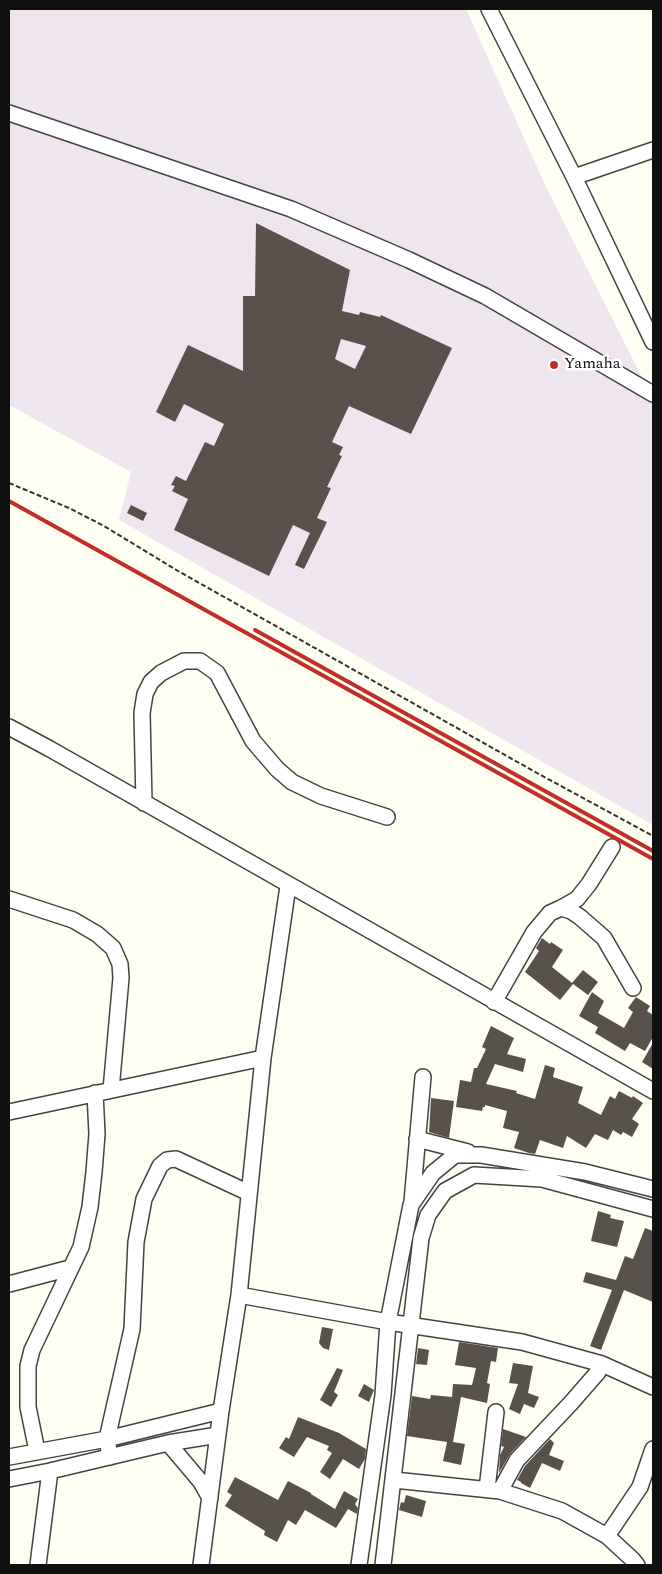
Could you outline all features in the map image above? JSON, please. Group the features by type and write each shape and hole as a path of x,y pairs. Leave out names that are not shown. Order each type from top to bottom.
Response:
{"street":[{"path":"488,9 574,177 653,342"},
{"path":"9,113 291,209 400,256 485,296 653,394"},
{"path":"574,177 653,150"},
{"path":"144,803 142,713 145,694 151,682 161,673 184,661 200,661 217,673 252,741 277,769 292,782 321,796 388,817"},
{"path":"9,728 50,749 288,886 653,1091"},
{"path":"494,1002 534,932 550,913 577,900 590,884 612,847"},
{"path":"201,1565 220,1411 239,1295 263,1058 288,886"},
{"path":"9,899 73,920 97,934 113,948 120,964 121,978 111,1090"},
{"path":"561,908 575,914 604,938 633,988"},
{"path":"9,1112 263,1058"},
{"path":"423,1077 411,1205 388,1322 383,1395 360,1560 383,1561 421,1238 428,1215 445,1191 474,1175 543,1172 584,1172 653,1189"},
{"path":"37,1452 28,1407 28,1366 32,1350 80,1247 90,1208 97,1134 95,1093"},
{"path":"418,1139 543,1172 653,1209"},
{"path":"411,1205 433,1172 455,1155 481,1155"},
{"path":"110,1457 107,1439 132,1328 136,1242 144,1199 160,1166 168,1160 176,1159 249,1193"},
{"path":"9,1284 70,1268"},
{"path":"239,1295 388,1322 522,1342 602,1364 653,1388"},
{"path":"494,1490 517,1460 598,1372 602,1364"},
{"path":"9,1457 107,1439 220,1411"},
{"path":"494,1490 496,1412"},
{"path":"9,1479 50,1472 168,1443 218,1435"},
{"path":"168,1443 201,1482 210,1498"},
{"path":"607,1536 640,1487 653,1449"},
{"path":"38,1565 50,1472"},
{"path":"394,1480 494,1490 562,1511 607,1536 637,1565"}],"path":[{"path":"9,483 69,508 104,526 178,571 536,773 653,836"}],"shaded area":[{"path":"9,9 466,9 546,187 653,399 653,825 119,520 131,472 9,405"}],"building":[{"path":"256,223 350,270 342,311 359,315 360,312 380,317 381,315 452,348 411,434 349,406 332,442 343,447 339,455 342,456 327,487 331,488 317,518 327,522 304,569 295,565 310,533 293,525 269,576 174,530 188,499 172,491 175,486 171,485 176,476 186,481 205,442 214,446 224,424 184,404 175,422 156,412 188,345 243,371 243,296 255,296","holes":["341,339 366,346 355,369 335,359"]},
{"path":"131,505 147,513 143,521 127,513"},
{"path":"542,938 563,950 552,967 572,983 583,970 598,982 588,995 573,984 560,1000 525,972 539,951 536,948"},
{"path":"592,992 604,1001 598,1013 624,1028 633,1012 628,1008 636,997 650,1006 647,1011 653,1015 653,1037 645,1051 630,1043 625,1051 595,1033 598,1027 579,1016"},
{"path":"491,1026 514,1038 507,1054 526,1059 523,1072 495,1064 486,1084 517,1091 516,1093 535,1099 545,1065 555,1068 553,1077 583,1087 578,1103 601,1115 610,1096 615,1099 619,1091 632,1098 633,1096 643,1103 632,1119 639,1124 632,1137 623,1132 621,1135 613,1130 608,1140 595,1134 586,1148 567,1136 563,1148 540,1140 535,1154 529,1153 514,1148 519,1132 503,1128 507,1111 485,1105 482,1111 456,1107 460,1080 471,1082 474,1068 477,1068 486,1049 482,1047"},
{"path":"653,1043 653,1069 642,1062"},
{"path":"431,1098 454,1101 449,1138 429,1132"},
{"path":"598,1211 611,1215 610,1218 624,1221 617,1247 591,1241"},
{"path":"645,1228 653,1231 653,1302 624,1290 601,1350 590,1346 612,1290 583,1282 586,1272 616,1280 625,1256 633,1259"},
{"path":"322,1327 333,1329 329,1350 323,1348 319,1343"},
{"path":"459,1342 498,1348 496,1362 491,1361 487,1383 490,1384 487,1403 461,1397 453,1442 465,1444 461,1465 443,1461 447,1442 407,1436 412,1396 430,1399 431,1395 452,1397 453,1384 472,1385 476,1368 455,1365"},
{"path":"418,1348 429,1350 427,1365 416,1364"},
{"path":"513,1363 533,1366 528,1393 539,1397 534,1408 524,1404 520,1414 509,1409 518,1384 509,1383"},
{"path":"337,1368 343,1370 334,1392 338,1395 331,1407 320,1400"},
{"path":"364,1384 374,1390 369,1402 358,1396"},
{"path":"298,1417 339,1433 366,1449 365,1459 359,1469 343,1459 330,1479 320,1472 332,1453 327,1450 329,1446 307,1437 294,1457 279,1448 286,1437 289,1439"},
{"path":"503,1429 526,1437 510,1454 499,1473 500,1455 504,1447 501,1446"},
{"path":"550,1439 554,1443 549,1455 564,1461 560,1471 542,1463 530,1488 517,1480 525,1466"},
{"path":"235,1477 278,1500 288,1481 335,1509 344,1491 358,1499 355,1504 358,1508 357,1514 348,1509 336,1528 305,1510 296,1525 288,1520 277,1542 264,1535 265,1531 225,1506 232,1495 227,1492"},
{"path":"406,1495 426,1501 422,1517 399,1510 401,1502 404,1503"}],"railway":[{"path":"9,501 653,859"},
{"path":"255,630 653,851"}],"place":[{"name":"Yamaha","path":"554,365"}]}
